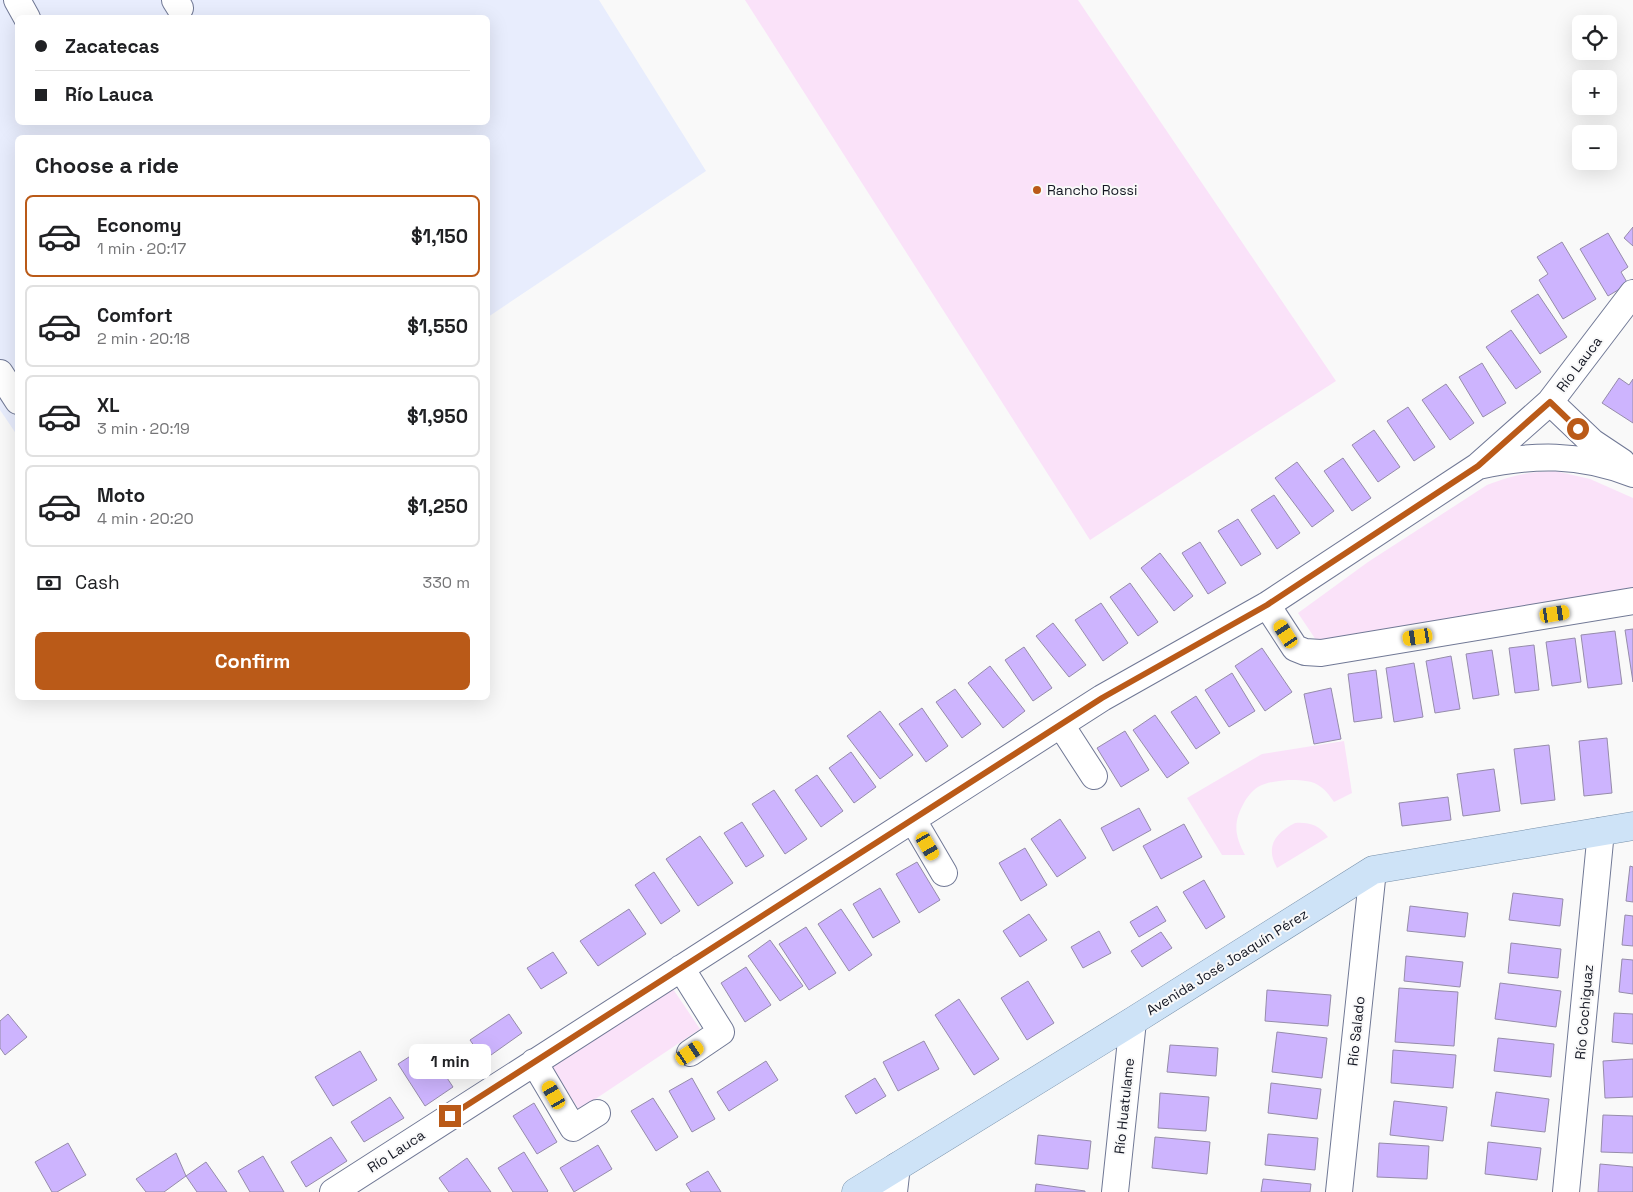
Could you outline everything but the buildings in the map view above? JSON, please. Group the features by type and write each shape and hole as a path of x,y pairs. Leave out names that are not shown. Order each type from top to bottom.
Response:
{"main road":[{"name":"Avenida José Joaquín Pérez","path":"856,1192 896,1179 1133,1021 1373,870 1633,826"}],"street":[{"path":"17,0 25,15"},
{"name":"Río Lauca","path":"333,1192 1102,698 1267,605 1478,466 1550,402 1633,293"},
{"path":"0,373 15,396"},
{"path":"1550,402 1592,442 1633,470"},
{"path":"1478,466 1508,459 1539,456 1597,462 1633,474"},
{"path":"1267,605 1295,648 1305,652 1321,653 1633,601"},
{"path":"1061,725 1094,776"},
{"path":"913,820 944,873"},
{"name":"Río Cochiguaz","path":"1566,1192 1601,832"},
{"name":"Río Salado","path":"1339,1192 1373,870"},
{"path":"681,968 721,1032 690,1053"},
{"name":"Río Huatulame","path":"1115,1192 1133,1021"},
{"path":"534,1062 573,1128 597,1113"}],"shaded area":[{"path":"0,0 599,0 706,171 490,316 490,135 15,135 15,432 0,410"},
{"name":"Rancho Rossi","path":"745,0 1078,0 1336,381 1090,540"},
{"path":"1555,471 1590,479 1633,498 1633,594 1318,643 1298,613 1368,562 1487,485 1521,475"},
{"path":"1344,741 1352,793 1334,802 1321,787 1308,781 1280,781 1258,787 1245,801 1238,815 1237,834 1245,855 1222,855 1187,798 1262,754"},
{"path":"1295,823 1313,825 1328,837 1277,868 1272,854 1274,841 1282,831"},
{"path":"673,989 700,1029 579,1110 552,1067"}],"place":[{"name":"Rancho Rossi","path":"1037,190"}],"route":[{"path":"450,1116 1102,698 1267,605 1478,466 1550,402 1578,429"}]}
